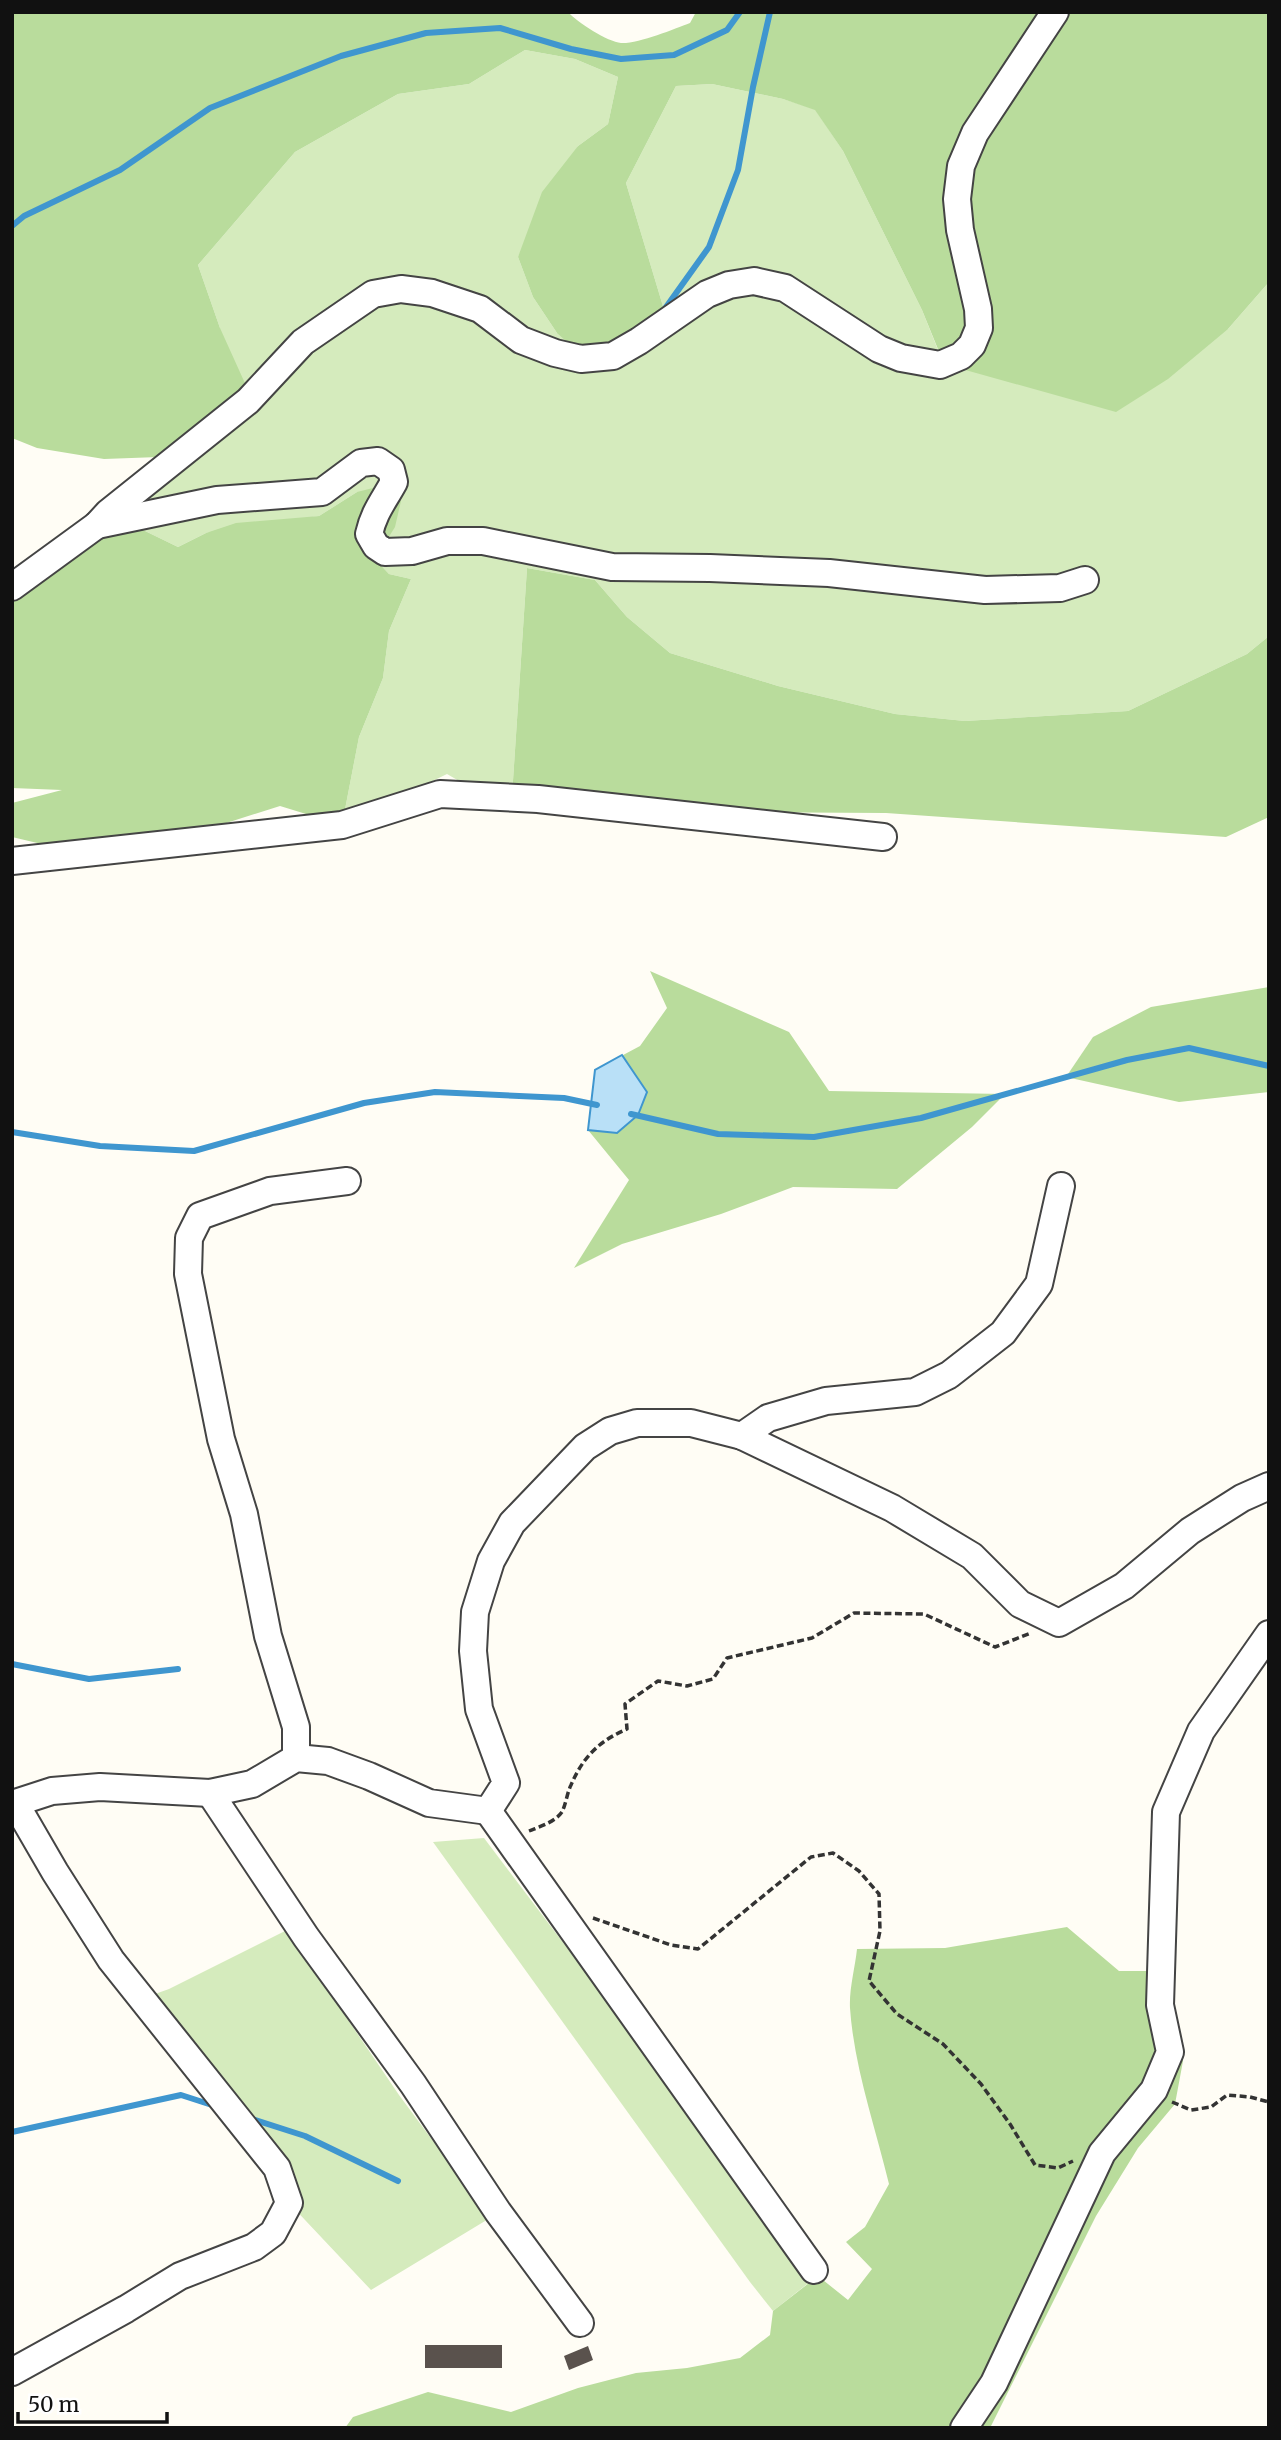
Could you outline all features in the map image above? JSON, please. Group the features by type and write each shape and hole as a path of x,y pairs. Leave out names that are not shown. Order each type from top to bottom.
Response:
{"street":[{"path":"12,587 97,525 108,513 248,401 303,342 373,294 401,289 432,293 480,309 521,340 555,353 581,359 613,356 707,294 729,285 754,281 785,288 878,349 901,358 940,365 961,356 972,345 979,328 978,309 960,230 957,199 961,166 975,133 1055,12"},
{"path":"97,525 217,500 322,492 361,463 379,461 391,470 394,482 373,514 369,534 376,547 385,552 412,551 447,541 483,541 612,567 829,573 985,590 1060,588 1085,580"},
{"path":"12,861 342,825 440,794 538,799 883,837"},
{"path":"296,1758 296,1727 268,1636 244,1514 221,1439 188,1274 189,1238 200,1216 270,1191 347,1181"},
{"path":"742,1436 768,1418 826,1401 915,1392 949,1375 1003,1333 1039,1284 1061,1186"},
{"path":"488,1811 506,1783 479,1709 473,1651 475,1612 491,1561 512,1523 585,1447 610,1431 637,1423 691,1423 742,1436 892,1508 972,1556 1020,1604 1059,1623 1124,1586 1190,1531 1242,1498 1269,1486"},
{"path":"964,2428 994,2383 1102,2152 1154,2090 1170,2052 1160,2005 1166,1812 1201,1731 1269,1634"},
{"path":"12,2372 180,2276 254,2247 273,2233 289,2203 277,2168 111,1960 13,1804 52,1791 100,1787 210,1793 252,1784 296,1758 327,1761 369,1776 429,1803 488,1811 814,2270"},
{"path":"210,1793 306,1937 413,2084 498,2213 580,2323"}],"path":[{"path":"524,1833 547,1824 561,1812 583,1761 606,1738 627,1729 625,1704 658,1681 687,1686 713,1679 727,1658 812,1638 854,1614 923,1614 995,1647 1059,1623"},
{"path":"592,1918 670,1945 698,1949 811,1857 833,1853 859,1871 879,1894 880,1931 869,1981 897,2014 943,2044 981,2084 1010,2123 1035,2165 1058,2168 1073,2162 1082,2153"},
{"path":"1154,2090 1175,2104 1191,2110 1211,2107 1227,2095 1250,2096 1269,2102"}],"green space":[{"path":"12,12 568,12 608,39 628,43 690,23 696,12 1269,12 1269,282 1228,329 1168,379 1116,412 944,364 922,310 843,151 815,110 783,99 712,84 676,86 626,183 668,323 586,359 557,333 533,297 518,257 542,192 578,146 608,124 618,77 575,59 525,50 469,84 398,94 295,152 198,265 220,328 253,401 186,456 104,459 37,448 12,438"},
{"path":"525,50 575,59 618,77 608,124 578,146 518,257 533,297 557,333 668,323 626,183 676,86 712,84 783,99 815,109 843,151 922,310 944,365 1228,329 1269,282 1269,636 1247,654 1128,711 965,721 895,714 778,686 670,653 627,617 595,580 527,568 511,811 447,774 342,825 359,737 383,678 389,631 411,579 389,574 375,559 357,492 319,516 206,533 178,547 108,513 186,456 220,328 198,265 295,152 398,94 469,84"},
{"path":"385,485 401,501 395,527 375,559 389,574 411,579 389,631 383,678 359,737 342,825 280,806 217,826 50,846 12,837 12,803 62,790 12,788 12,587 108,513 178,547 206,533 236,523 319,516 357,492"},
{"path":"527,568 595,580 627,617 670,653 778,686 895,714 965,721 1128,711 1247,654 1269,636 1269,817 1226,837 886,813 511,811"},
{"path":"650,971 789,1032 829,1091 1005,1094 972,1127 897,1189 793,1187 721,1214 622,1244 574,1268 629,1180 588,1130 595,1070 640,1046 667,1008"},
{"path":"1269,987 1269,1092 1179,1102 1066,1077 1093,1037 1151,1007"},
{"path":"484,1838 816,2277 773,2311 433,1842"},
{"path":"1067,1927 1119,1971 1165,1971 1183,2061 1175,2104 1138,2148 1096,2216 990,2428 345,2428 353,2417 428,2392 511,2412 578,2388 636,2373 687,2368 740,2358 770,2335 773,2311 818,2276 848,2300 872,2269 846,2242 865,2227 889,2184 860,2074 852,2030 850,2001 857,1949 945,1948"},
{"path":"287,1930 399,2095 490,2218 371,2290 289,2203 141,1999 169,1989"}],"water":[{"path":"622,1055 647,1092 638,1115 617,1133 588,1130 595,1070"}],"building":[{"path":"425,2345 502,2345 502,2368 425,2368"},
{"path":"588,2346 593,2360 569,2370 564,2356"}],"waterway":[{"path":"12,226 24,216 120,170 210,108 341,56 426,33 500,28 571,49 621,59 674,55 727,30 740,12"},
{"path":"664,310 709,247 738,170 770,12"},
{"path":"631,1114 718,1134 814,1137 921,1118 1127,1060 1189,1048 1269,1066"},
{"path":"12,1132 100,1146 194,1151 364,1103 435,1092 564,1098 597,1105"},
{"path":"12,1664 89,1679 178,1669"},
{"path":"12,2132 181,2095 215,2106"},
{"path":"249,2118 305,2136 398,2181"}]}
